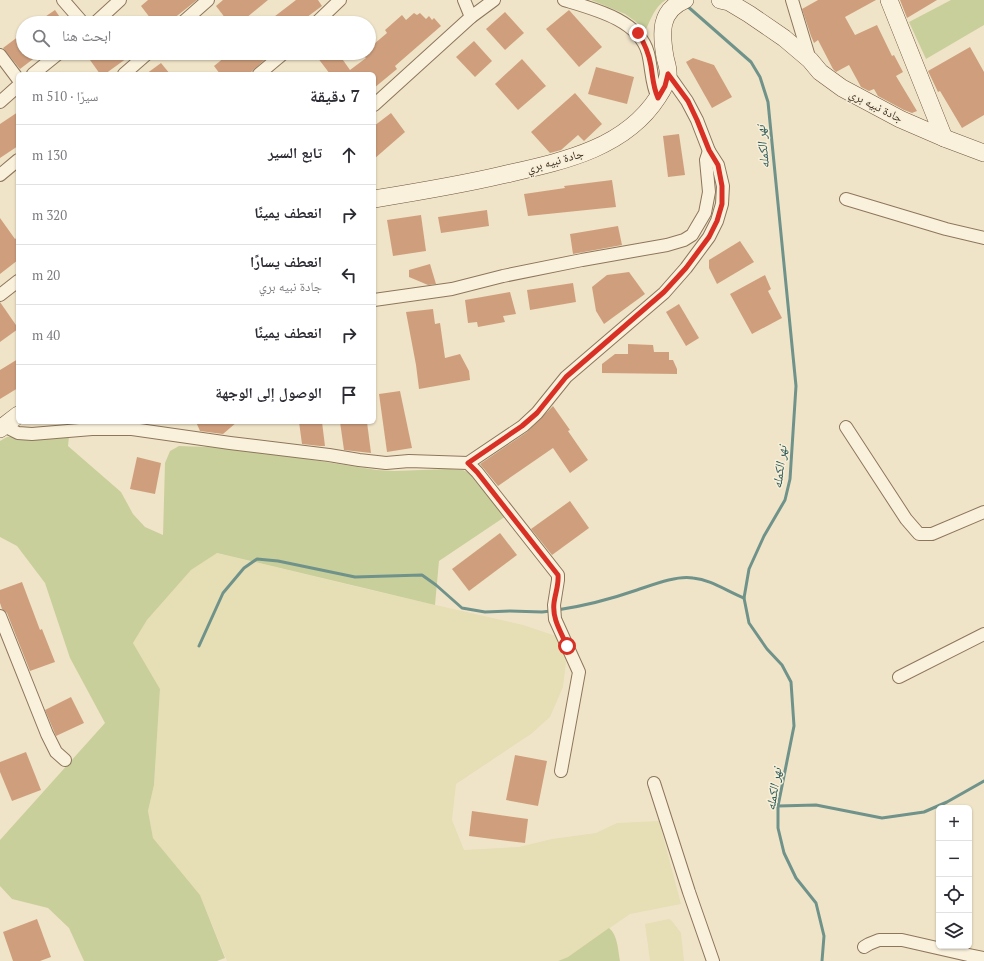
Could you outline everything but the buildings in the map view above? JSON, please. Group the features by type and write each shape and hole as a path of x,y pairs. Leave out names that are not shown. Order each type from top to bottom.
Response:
{"street":[{"path":"63,0 78,16"},
{"path":"103,16 120,0"},
{"path":"190,16 208,0"},
{"path":"323,16 340,0"},
{"path":"464,0 471,17"},
{"path":"376,103 471,17 494,0"},
{"path":"564,0 604,14 625,24 638,33 648,53 651,65 653,88 658,98"},
{"name":"جادة نبيه بري","path":"376,199 467,183 569,160 606,144 626,131 643,116 658,98 665,86 668,74 663,32 664,21 670,10 678,3 685,0"},
{"path":"792,0 810,60"},
{"path":"889,0 944,138"},
{"name":"جادة نبيه بري","path":"724,1 766,25 784,38 810,60 820,72 842,88 900,119 984,153"},
{"path":"0,55 16,76"},
{"path":"35,72 50,60"},
{"path":"126,72 140,60"},
{"path":"261,72 276,60"},
{"path":"2,427 18,433 32,434 132,429 230,444 386,463 409,461 468,463 522,426 537,413 566,377 664,292 686,268 709,237 717,221 722,204 722,186 718,165 709,150 688,101 668,74"},
{"path":"0,102 16,88"},
{"path":"376,300 452,289 503,276 667,245 684,240 692,235 705,213 709,192 706,160 709,150"},
{"path":"0,175 16,162"},
{"path":"846,199 946,229 984,238"},
{"path":"0,295 16,283"},
{"path":"2,427 16,416"},
{"path":"846,427 906,519 919,534 932,534 984,512"},
{"path":"468,463 477,472 558,575 554,605 555,619 579,672 561,771"},
{"path":"0,616 47,734 56,752 65,760"},
{"path":"899,677 984,634"},
{"path":"654,783 713,961"},
{"path":"864,948 879,940 902,940 968,956 984,958"}],"shaded area":[{"path":"216,553 523,625 556,636 566,662 563,687 550,717 531,734 456,784 452,820 464,850 519,847 552,839 596,833 617,823 659,821 681,904 630,914 568,957 558,961 227,961 200,895 153,838 148,811 154,785 160,689 133,643 147,620 191,570"},
{"path":"669,919 681,933 684,961 650,961 645,924"}],"green space":[{"path":"591,0 666,0 656,9 646,29 625,14"},
{"path":"951,0 984,0 984,25 926,59 909,22"},
{"path":"7,437 69,437 68,446 121,492 133,514 145,527 163,535 165,463 170,451 179,446 236,448 377,470 463,470 472,474 506,516 439,561 435,605 217,553 191,570 147,620 133,643 160,689 154,785 148,811 153,838 200,895 225,958 217,961 84,961 69,928 48,908 12,899 0,886 0,840 105,723 70,658 45,583 17,546 0,537 0,441"},
{"path":"609,928 616,939 620,961 558,961 568,957"}],"waterway":[{"name":"نهر الكمله","path":"686,5 751,62 760,77 768,102 796,386 790,479 785,500 764,536 749,569 744,598 749,623 767,649 782,665 791,682 794,726 778,806 778,828 784,853 796,878 816,903 824,936 822,961"},
{"path":"199,646 223,593 244,568 257,559 278,561 355,577 422,575 462,608 485,612 551,611"},
{"path":"557,610 597,602 665,581 687,577 706,581 744,598"},
{"path":"778,806 816,805 882,818 924,812 947,802 984,781"}],"route":[{"path":"567,646 555,619 554,605 558,575 477,472 468,463 522,426 537,413 566,377 664,292 686,268 709,237 717,221 722,204 722,186 718,165 709,150 688,101 668,74 665,86 658,98 653,88 651,65 648,53 638,33"}]}
